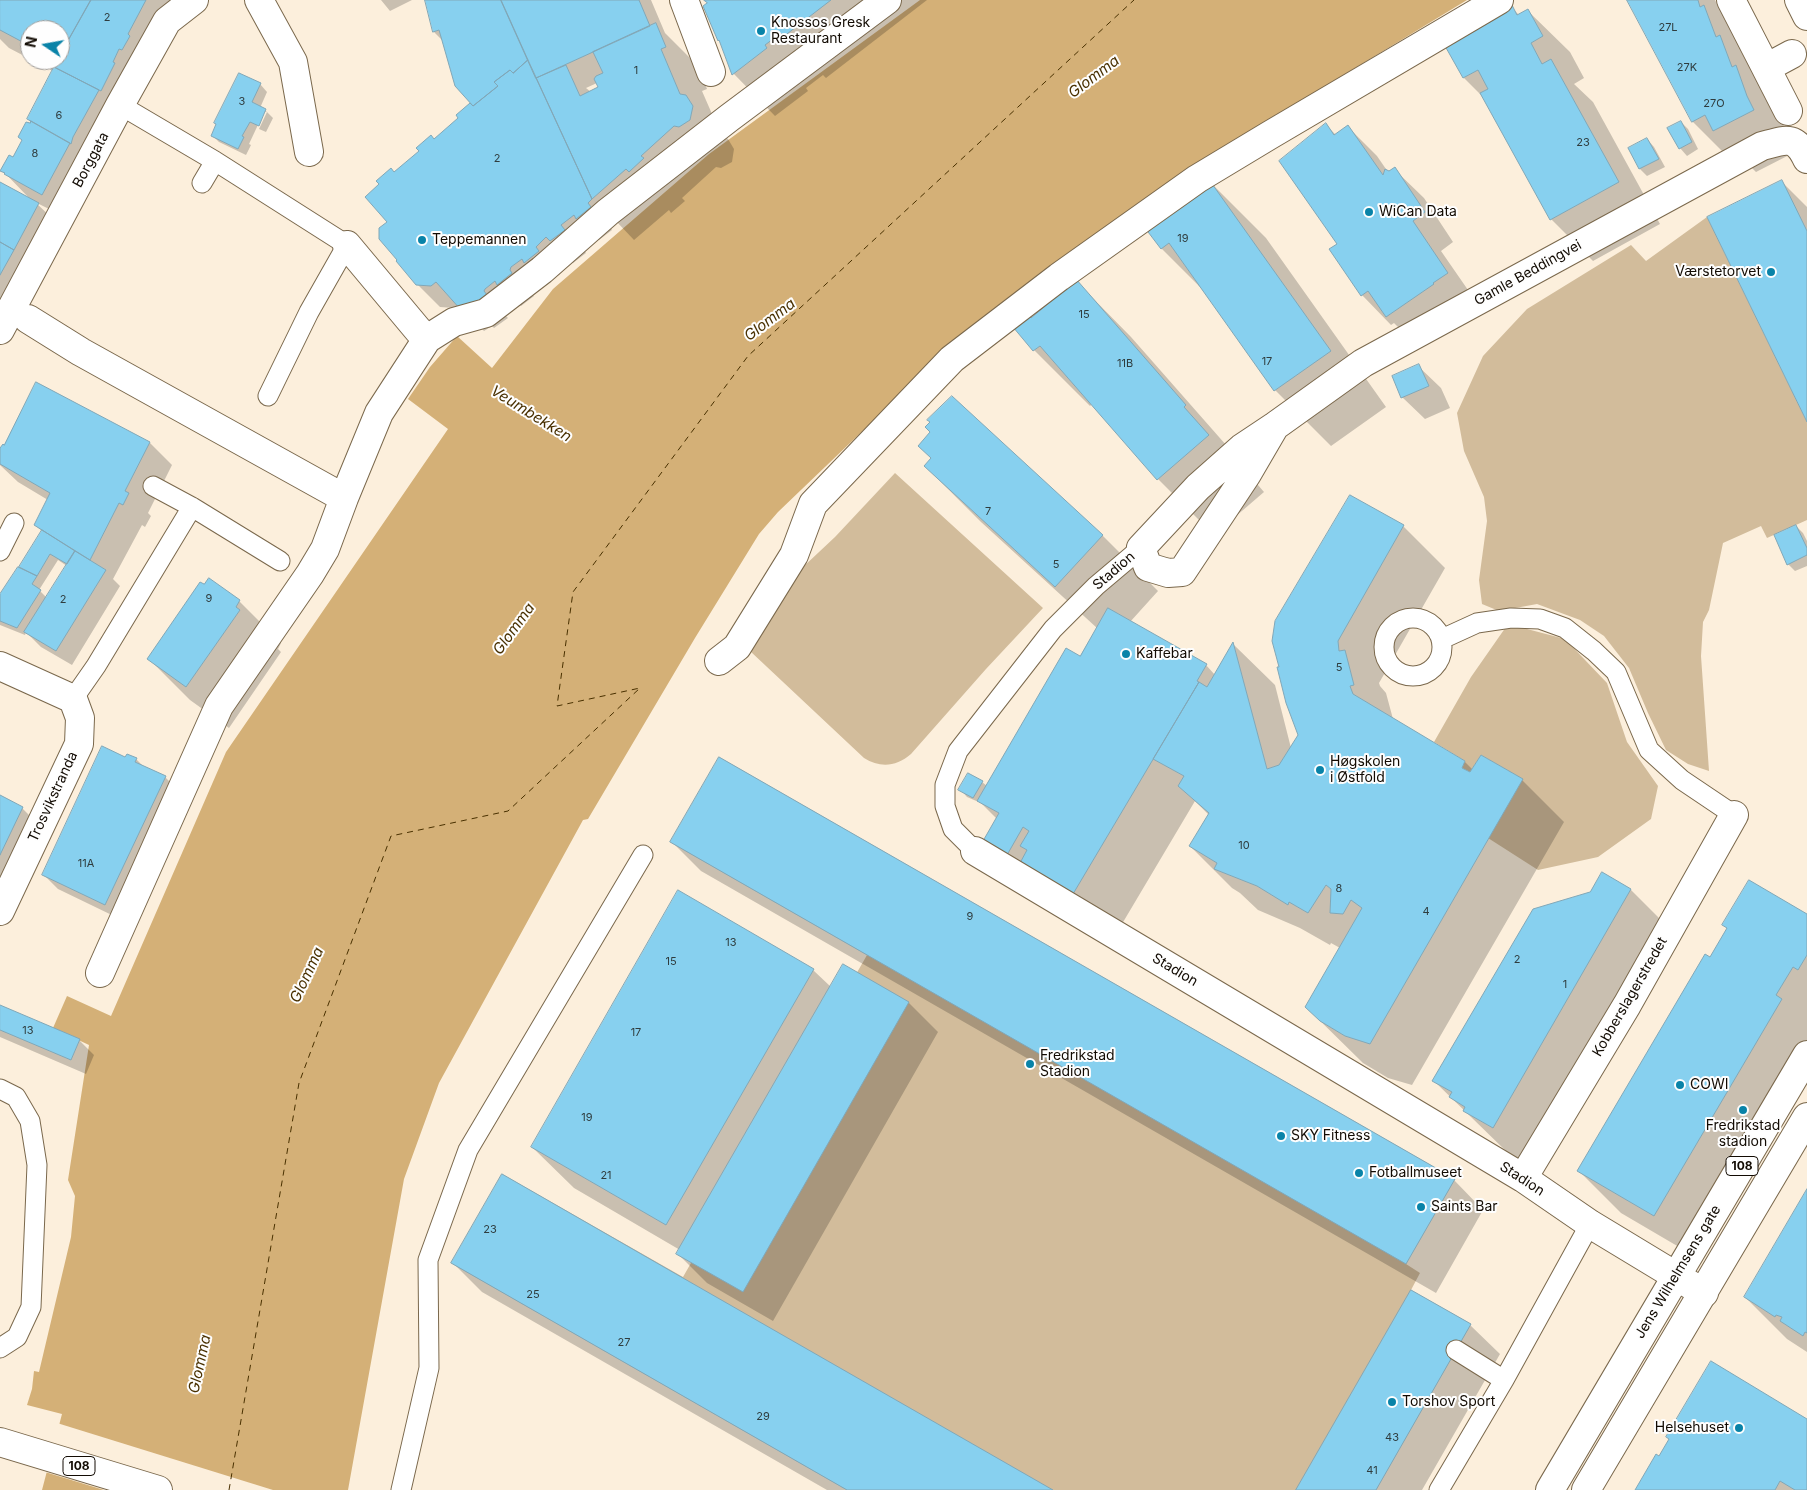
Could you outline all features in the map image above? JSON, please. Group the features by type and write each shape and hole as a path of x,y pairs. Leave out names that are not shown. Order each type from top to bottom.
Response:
{"street":[{"name":"Borggata","path":"0,330 172,11 194,0"},
{"path":"259,0 293,62 308,152"},
{"path":"684,0 711,72"},
{"path":"100,974 219,706 310,574 325,549 379,413 427,339 454,322 486,313 542,270 608,212 887,0"},
{"path":"719,661 737,647 794,555 813,504 952,359 1059,277 1197,180 1499,0"},
{"path":"1731,0 1788,112"},
{"path":"1799,0 1807,16"},
{"path":"1766,68 1792,54"},
{"name":"Gamle Beddingvei","path":"1275,426 1247,474 1182,572 1168,573 1148,567 1141,548 1198,486 1242,448 1368,360 1762,146 1782,141 1799,150"},
{"path":"347,245 427,339"},
{"path":"28,319 81,352 344,498"},
{"path":"0,666 73,699"},
{"name":"Trosvikstranda","path":"0,911 79,744 80,718 73,699"},
{"name":"Kobberslagerstredet","path":"1523,1178 1627,1005 1734,815"},
{"name":"Stadion","path":"975,851 1523,1178 1590,1224 1704,1293"},
{"name":"Jens Wilhelmsens gate","path":"1550,1490 1807,1055"},
{"name":"108","path":"1586,1490 1807,1117"},
{"name":"108","path":"0,1442 158,1490"}],"lane":[{"path":"120,105 215,161 347,245 309,312 268,396"},
{"path":"202,183 215,161"},
{"path":"153,486 192,506 280,561"},
{"path":"73,699 96,666 192,506"},
{"path":"0,551 14,522"},
{"name":"Stadion","path":"975,851 953,829 945,806 945,785 958,751 1054,629 1096,586 1141,548"},
{"path":"1442,639 1477,623 1512,618 1540,619 1565,628 1594,651 1616,672 1649,750 1682,780 1734,815"},
{"path":"401,1490 429,1368 428,1260 468,1150 643,855"},
{"path":"0,1089 16,1097 30,1121 37,1165 31,1307 17,1337 0,1348"},
{"path":"1439,1490 1504,1380 1590,1224"},
{"path":"1456,1350 1504,1380"}],"shaded area":[{"path":"1707,217 1807,422 1807,520 1767,538 1761,526 1723,543 1709,610 1703,622 1701,656 1709,771 1688,764 1666,750 1629,668 1604,636 1580,620 1537,604 1499,611 1482,604 1479,580 1487,521 1484,497 1464,451 1457,413 1483,356 1527,309 1631,245 1646,261"},
{"path":"895,473 1043,608 911,754 900,762 882,765 864,758 750,651 786,583 835,537"},
{"path":"1508,624 1565,639 1607,683 1627,742 1658,786 1651,819 1598,857 1538,870 1488,838 1522,779 1481,755 1470,772 1462,768 1465,761 1434,742 1471,677"},
{"name":"Fredrikstad Stadion","path":"719,757 1455,1179 1406,1264 1420,1273 1411,1290 1471,1324 1376,1490 847,1490 451,1263 502,1174 683,1277 867,955 670,842"}],"water":[{"path":"920,0 1467,0 1194,166 967,331 778,512 759,534 588,819 583,820 439,1083 404,1179 348,1490 42,1490 62,1414 27,1405 32,1389 34,1371 39,1372 71,1237 75,1196 68,1180 89,1045 53,1028 67,996 111,1016 226,752 448,429 408,399 430,367 457,336 492,368 553,289 709,154"}],"pier":[{"path":"57,1423 273,1490 104,1490 45,1472"}],"building":[{"path":"0,0 91,0 70,37 70,20 20,20 20,41 0,30"},
{"path":"91,0 146,0 128,34 130,36 122,50 119,49 113,62 115,63 101,91 60,70 70,70 70,37"},
{"path":"425,0 501,0 528,60 513,73 510,70 494,82 498,86 473,106 455,86 439,30 433,32"},
{"path":"501,0 639,0 650,26 536,78"},
{"path":"704,0 831,0 783,37 781,33 765,45 767,48 732,75 719,40 703,6 707,3"},
{"path":"1627,0 1698,0 1700,7 1704,5 1716,37 1720,35 1732,67 1736,65 1754,110 1713,131 1705,115 1692,122"},
{"path":"1512,5 1517,15 1528,9 1543,36 1531,43 1542,64 1551,59 1619,182 1550,220 1480,93 1488,89 1478,70 1463,78 1445,46 1472,27"},
{"path":"656,23 666,47 661,49 680,94 686,95 693,106 690,120 679,127 674,126 641,156 644,158 629,172 626,169 592,199 536,78 566,65 580,96 598,87 594,79 603,73 593,52"},
{"path":"528,60 592,199 588,203 591,207 576,219 574,215 561,225 565,230 550,241 546,237 536,247 539,251 524,263 522,259 511,267 512,273 497,285 495,281 485,289 484,291 487,295 471,307 461,310 436,282 431,286 416,285 379,239 379,228 387,222 365,197 379,184 376,181 391,168 394,172 419,151 416,148 431,135 434,139 458,118 456,115 470,103 473,106 498,86 494,82 510,70 513,73"},
{"path":"52,70 60,70 99,90 71,144 27,119"},
{"path":"239,73 261,83 252,102 266,109 259,126 250,122 242,136 244,137 238,149 211,136 216,124 214,123"},
{"path":"31,121 70,143 42,195 0,171 9,155 13,157 22,140 18,137 26,122 30,123"},
{"path":"1681,121 1692,142 1679,149 1667,128"},
{"path":"1326,123 1334,135 1348,125 1383,175 1385,169 1389,171 1395,167 1425,212 1413,221 1448,273 1386,317 1368,291 1361,296 1329,249 1337,244 1279,161"},
{"path":"1647,138 1659,159 1639,169 1628,148"},
{"name":"Værstetorvet","path":"1782,180 1807,231 1807,422 1707,217"},
{"path":"1210,181 1331,351 1274,391 1169,243 1161,249 1142,224"},
{"path":"0,182 39,203 14,250 0,242"},
{"path":"0,242 14,250 0,275"},
{"path":"1076,279 1186,405 1184,407 1209,435 1157,480 1040,346 1033,351 1013,327 1028,315 1031,318 1050,302 1048,300"},
{"path":"1419,364 1429,386 1401,398 1392,376"},
{"path":"36,382 150,442 125,491 129,493 123,505 119,503 90,560 34,525 50,493 0,464 0,448 4,445"},
{"path":"952,396 1103,535 1055,587 924,466 931,458 918,446 930,432 925,427 930,422 927,420"},
{"name":"Høgskolen i Østfold","path":"1350,495 1404,525 1338,641 1339,651 1345,650 1354,685 1350,686 1353,694 1465,761 1462,768 1470,772 1481,755 1523,779 1370,1044 1345,1036 1320,1021 1305,1007 1362,908 1351,900 1343,914 1330,913 1331,889 1326,885 1308,913 1289,902 1288,905 1257,886 1214,869 1217,863 1189,846 1209,813 1178,786 1184,776 1153,759 1199,682 1207,687 1233,642 1267,769 1279,765 1298,735 1286,703 1277,667 1279,667 1272,641 1275,621"},
{"path":"1796,525 1807,548 1807,555 1787,565 1774,535"},
{"path":"42,530 75,551 67,564 50,554 37,576 19,567"},
{"path":"75,551 106,570 56,651 24,632"},
{"path":"18,567 37,576 32,584 41,590 17,628 0,621 0,594"},
{"path":"209,578 240,600 236,607 240,610 186,687 147,659 200,582 204,584"},
{"path":"1108,608 1207,664 1197,681 1199,682 1073,894 1020,863 1027,850 1020,846 1029,831 1023,827 1007,855 983,841 999,813 977,801 1066,648 1080,656"},
{"path":"102,746 125,757 127,754 137,758 135,762 166,776 105,905 42,875"},
{"path":"719,757 1455,1179 1406,1264 670,842"},
{"path":"968,773 983,781 973,798 958,790"},
{"path":"0,795 23,807 0,855"},
{"path":"1602,872 1631,889 1493,1128 1463,1111 1465,1107 1449,1097 1452,1092 1432,1081 1533,909 1590,892"},
{"name":"COWI","path":"1749,880 1807,914 1807,955 1798,970 1793,967 1776,995 1782,999 1654,1216 1577,1171 1705,954 1710,957 1727,928 1722,925"},
{"path":"678,890 814,969 666,1225 531,1147"},
{"path":"843,964 909,1002 743,1292 676,1254"},
{"path":"0,1005 80,1039 71,1060 0,1030"},
{"path":"502,1174 1053,1490 847,1490 451,1263"},
{"path":"1807,1189 1807,1333 1805,1332 1803,1336 1780,1321 1782,1317 1776,1315 1775,1317 1744,1297"},
{"path":"1411,1290 1471,1324 1376,1490 1296,1490"},
{"name":"Helsehuset","path":"1711,1361 1807,1419 1807,1490 1795,1490 1780,1481 1775,1490 1635,1490 1656,1454 1659,1456 1669,1439 1666,1437"}],"ferry route":[{"path":"229,1490 299,1083 391,836 508,811 640,688 557,706 573,592 748,356 1134,0"}],"place":[{"name":"Knossos Gresk Restaurant","path":"761,31"},
{"name":"WiCan Data","path":"1369,212"},
{"name":"Teppemannen","path":"422,240"},
{"name":"Værstetorvet","path":"1771,272"},
{"name":"Kaffebar","path":"1126,654"},
{"name":"Høgskolen i Østfold","path":"1320,770"},
{"name":"Fredrikstad Stadion","path":"1030,1064"},
{"name":"COWI","path":"1680,1085"},
{"name":"Fredrikstad stadion","path":"1743,1110"},
{"name":"SKY Fitness","path":"1281,1136"},
{"name":"Fotballmuseet","path":"1359,1173"},
{"name":"Saints Bar","path":"1421,1207"},
{"name":"Torshov Sport","path":"1392,1402"},
{"name":"Helsehuset","path":"1739,1428"}],"water label":[{"name":"Glomma","path":"1094,77"},
{"name":"Glomma","path":"770,320"},
{"name":"Veumbekken","path":"531,414"},
{"name":"Glomma","path":"514,629"},
{"name":"Glomma","path":"307,975"},
{"name":"Glomma","path":"200,1364"}]}
